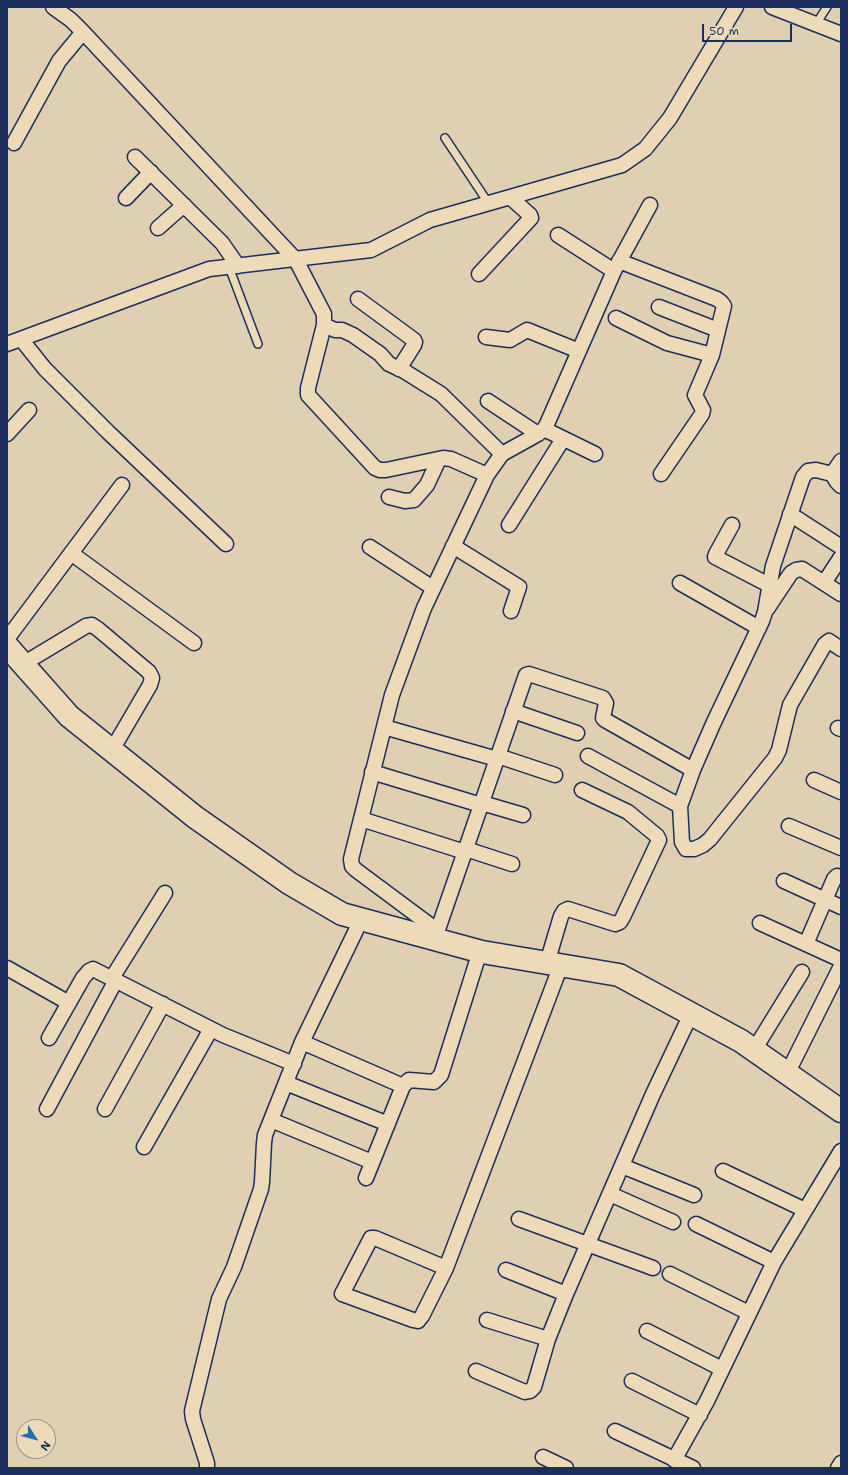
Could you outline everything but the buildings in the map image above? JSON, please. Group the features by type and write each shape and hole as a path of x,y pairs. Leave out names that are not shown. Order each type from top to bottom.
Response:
{"highway":[{"path":"7,646 69,716 195,816 289,883 342,914 361,920 436,935 480,951 620,975 741,1041 841,1111"}],"street":[{"path":"53,7 67,17 83,32 296,260 324,314 324,325 308,388 308,395 311,400 375,468 380,470 440,459 451,459 487,475"},
{"path":"7,344 209,269 371,250 430,220 622,165 645,149 670,118 736,7"},
{"path":"772,7 841,34"},
{"path":"14,143 59,61 83,32"},
{"path":"135,157 222,242 234,266"},
{"path":"126,198 151,172"},
{"path":"479,274 531,218 511,198"},
{"path":"158,228 184,205"},
{"path":"650,205 617,266 541,431 502,454 487,475 433,588 420,618 396,684 372,772 351,859 352,866 436,935 526,674 603,698 606,703 603,718 605,720 693,770"},
{"path":"558,235 617,266 721,302 724,306 712,355 695,395 703,410 702,414 661,474"},
{"path":"358,299 416,342 399,369"},
{"path":"659,307 718,330"},
{"path":"616,318 667,343 712,355"},
{"path":"324,325 353,335 380,354 389,364 404,371 446,399 502,454"},
{"path":"486,337 510,340 527,330 579,351"},
{"path":"21,339 40,364 108,432 226,544"},
{"path":"488,401 541,431 563,439 594,454"},
{"path":"7,434 29,410"},
{"path":"509,525 563,439"},
{"path":"389,497 405,502 414,500 427,485 440,459"},
{"path":"832,474 841,461"},
{"path":"841,486 832,474 816,470 808,471 803,477 773,566 765,612 759,628 714,722 693,770 680,806 682,842 686,849 694,849 703,845 710,839 775,758 780,750 790,706 825,644 830,641 841,649"},
{"path":"7,638 122,485"},
{"path":"790,514 841,547"},
{"path":"732,525 715,557 769,585"},
{"path":"453,546 519,587 511,611"},
{"path":"370,547 433,588"},
{"path":"71,553 194,643"},
{"path":"824,584 841,557"},
{"path":"765,612 791,573 796,570 802,569 841,594"},
{"path":"680,583 759,628"},
{"path":"23,664 86,626 92,625 149,672 152,678 150,685 112,750"},
{"path":"513,711 577,733"},
{"path":"384,727 555,775"},
{"path":"588,756 680,806"},
{"path":"372,772 523,815"},
{"path":"814,780 841,792"},
{"path":"446,1268 375,1238 371,1238 368,1241 342,1294 365,1304 418,1321 422,1316 446,1268 554,964 561,916 564,911 568,909 615,924 620,922 623,917 659,840 657,836 628,812 582,790"},
{"path":"361,819 512,864"},
{"path":"789,826 841,848"},
{"path":"806,944 834,878 837,876 841,877"},
{"path":"784,881 841,907"},
{"path":"47,1109 114,979 165,893"},
{"path":"207,1468 207,1463 193,1419 192,1411 219,1299 234,1267 261,1190 264,1143 271,1120 302,1042 361,920"},
{"path":"760,923 841,960"},
{"path":"366,1178 403,1086 409,1080 434,1082 441,1074 480,951"},
{"path":"788,1074 841,966"},
{"path":"7,968 69,1003"},
{"path":"49,1038 89,971 93,969 211,1029 294,1064"},
{"path":"754,1050 802,972"},
{"path":"105,1109 163,1004"},
{"path":"476,1371 525,1392 530,1391 534,1387 548,1339 566,1294 653,1094 691,1014"},
{"path":"144,1147 211,1029"},
{"path":"302,1042 403,1086"},
{"path":"286,1083 388,1124"},
{"path":"271,1120 372,1162"},
{"path":"674,1460 700,1415 774,1262 841,1151"},
{"path":"622,1166 694,1195"},
{"path":"722,1171 805,1210"},
{"path":"610,1194 673,1222"},
{"path":"519,1219 653,1268"},
{"path":"696,1224 774,1262"},
{"path":"506,1270 566,1294"},
{"path":"670,1274 749,1313"},
{"path":"488,1320 548,1339"},
{"path":"647,1331 722,1369"},
{"path":"632,1381 700,1415"},
{"path":"615,1431 693,1468"},
{"path":"543,1457 566,1468"},
{"path":"838,1468 841,1463"}],"lane":[{"path":"816,24 827,7"},
{"path":"445,138 490,204"},
{"path":"234,266 258,344"}]}
